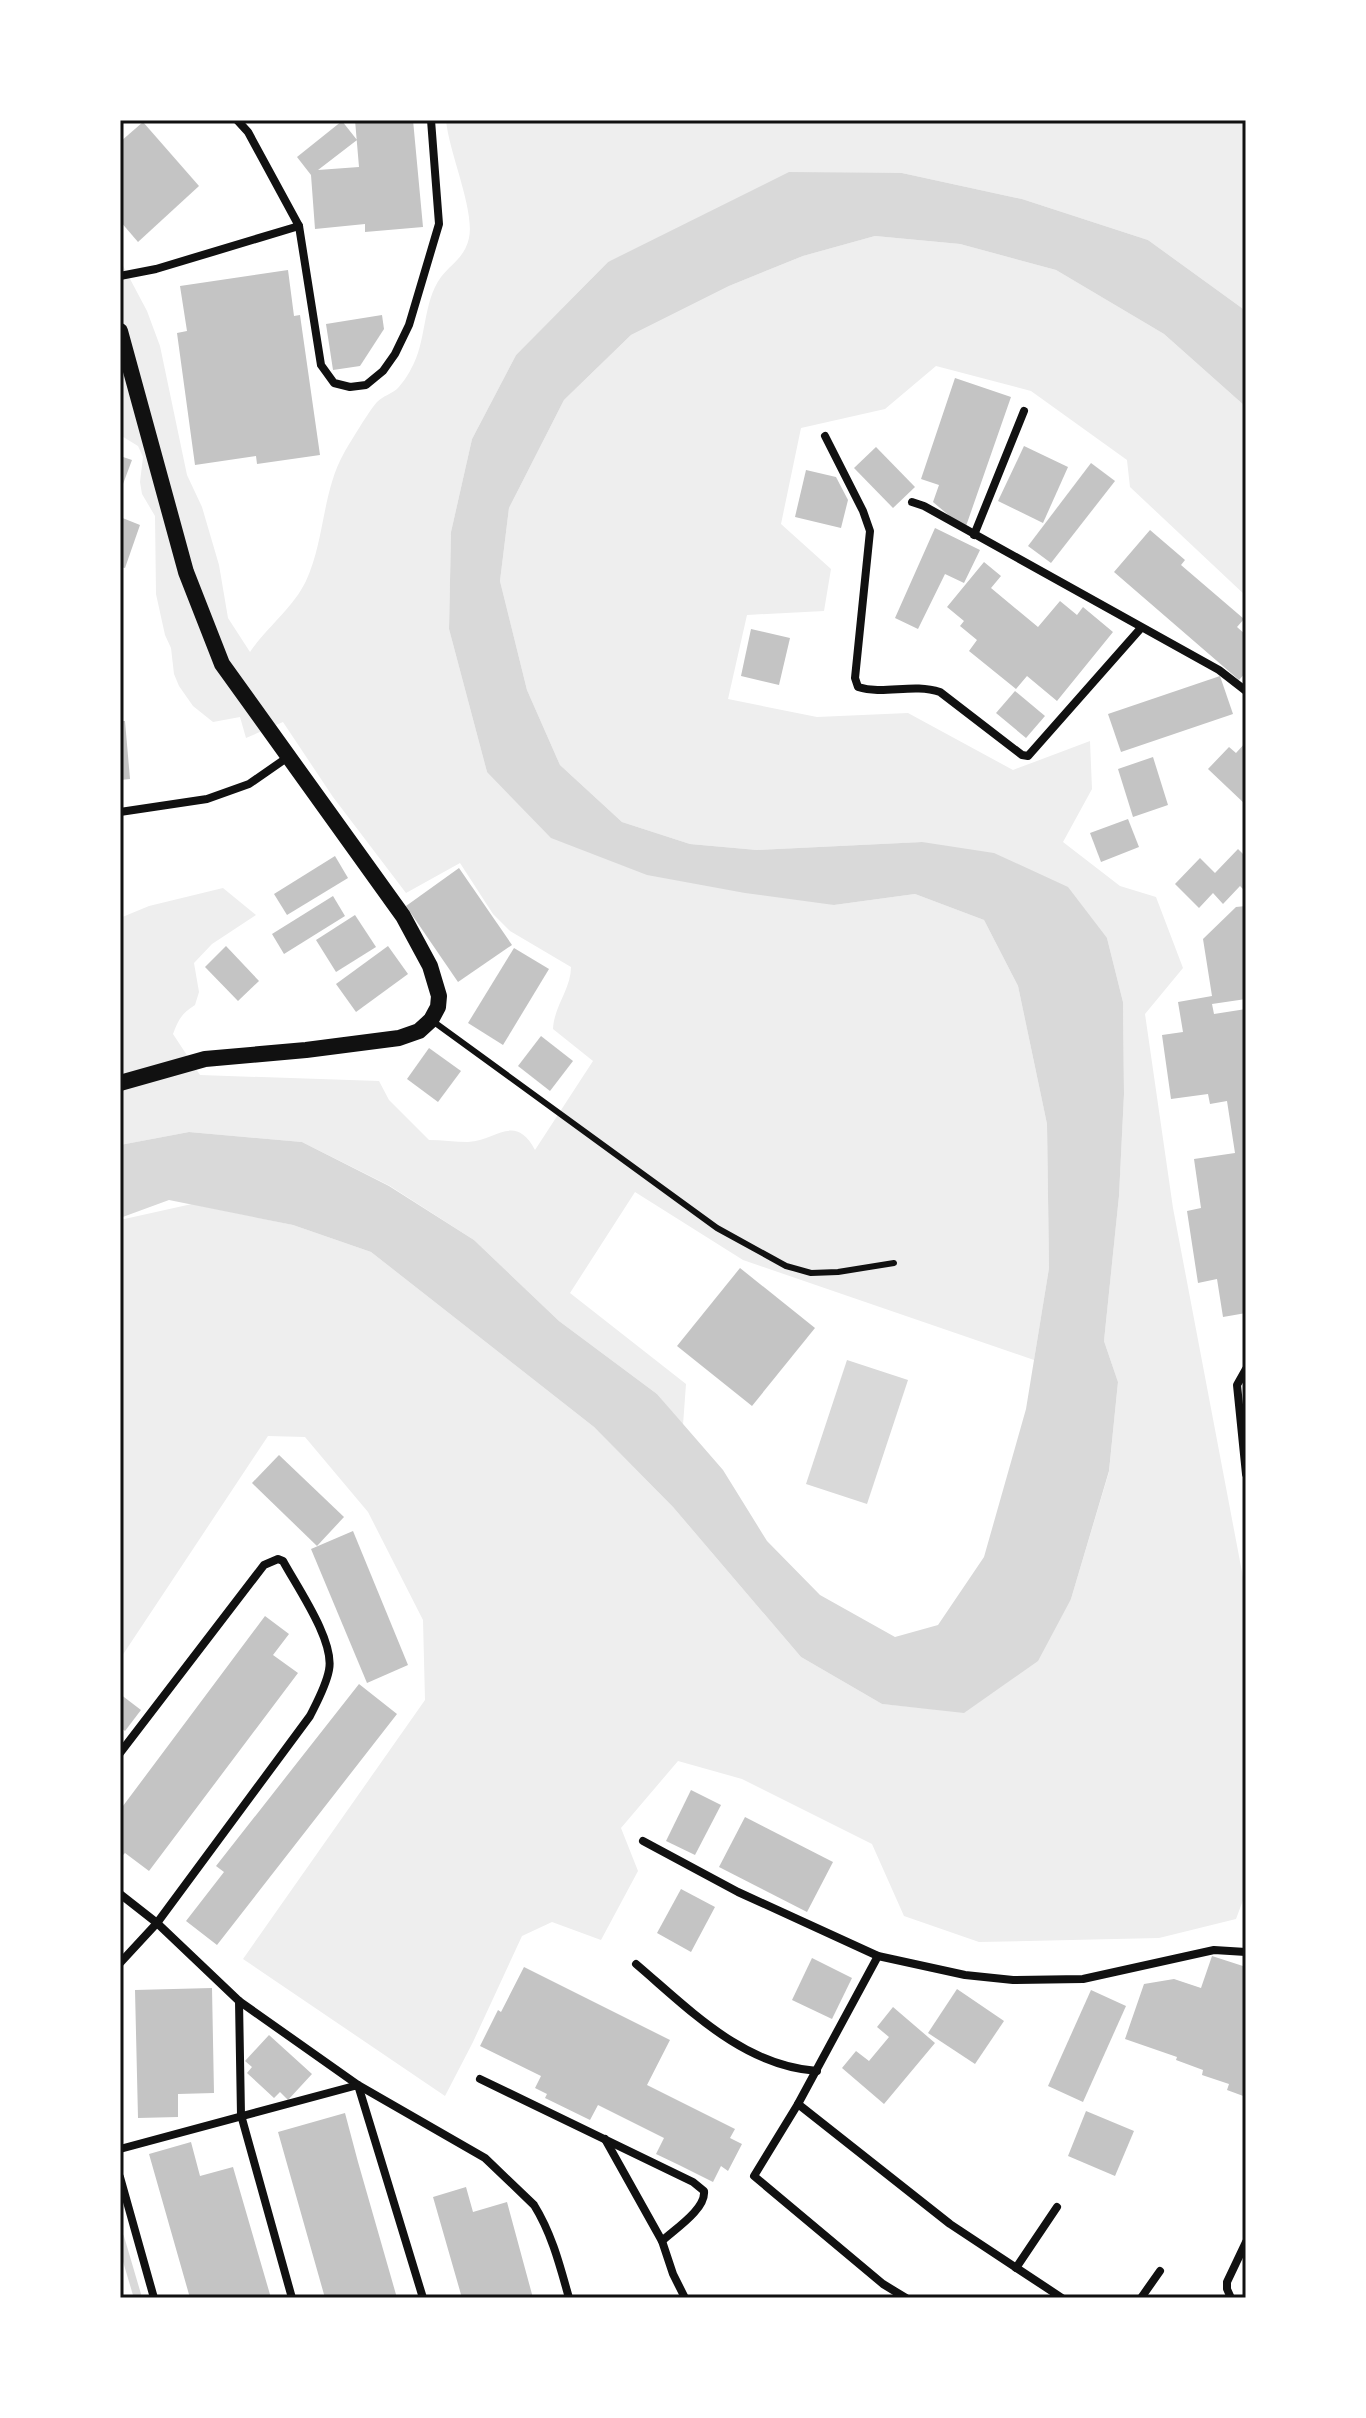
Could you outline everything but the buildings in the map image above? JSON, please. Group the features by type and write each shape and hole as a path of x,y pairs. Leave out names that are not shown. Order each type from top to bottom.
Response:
{"main road":[{"path":"120,331 191,585 222,664 403,916 421,948 439,996 438,1007 431,1020 419,1031 399,1038 205,1059 120,1083"}],"street":[{"path":"237,120 248,132 299,226 321,365 334,383 350,387 366,385 383,371 409,325 439,224 431,120"},
{"path":"120,276 156,269 299,226"},
{"path":"974,535 1024,411"},
{"path":"825,436 870,531 855,678 858,687 869,690 922,688 940,692 1022,755 1028,756 1141,628"},
{"path":"912,502 1219,670 1246,691"},
{"path":"120,812 207,799 249,784 288,756"},
{"path":"1246,1369 1237,1385 1246,1474"},
{"path":"120,1753 264,1565 271,1560 283,1561 328,1645 330,1669 310,1716 157,1923 120,1963"},
{"path":"643,1841 738,1892 878,1956 965,1975 1013,1980 1083,1979 1214,1950 1246,1952"},
{"path":"120,1894 157,1923 239,2001 358,2085 485,2158 534,2205 548,2231 569,2298"},
{"path":"878,1956 817,2071 754,2176 883,2284 906,2298"},
{"path":"636,1964 720,2035 770,2061 817,2071"},
{"path":"239,2001 241,2115 292,2298"},
{"path":"480,2079 693,2182 704,2191 705,2197 696,2209 662,2241"},
{"path":"120,2149 358,2085"},
{"path":"358,2085 423,2298"},
{"path":"798,2104 937,2215 1062,2298"},
{"path":"605,2139 662,2241 685,2298"},
{"path":"120,2177 154,2298"},
{"path":"1016,2268 1057,2207"},
{"path":"1231,2298 1227,2282 1246,2242"},
{"path":"1141,2298 1160,2271"}],"lane":[{"path":"431,1020 717,1228 786,1266 811,1273 894,1263"}],"shaded area":[{"path":"446,120 1246,120 1246,311 1148,240 1022,199 902,173 608,262 516,355 472,439 451,532 449,629 487,772 834,905 915,894 984,920 1018,986 1047,1124 1049,1268 1034,1360 743,1260 635,1192 570,1293 686,1384 683,1425 657,1394 559,1321 474,1240 390,1186 302,1142 189,1132 120,1145 120,918 149,906 223,888 256,915 212,944 194,963 199,992 195,1005 181,1017 173,1034 200,1075 379,1081 389,1100 429,1140 468,1142 513,1131 528,1139 535,1150 593,1061 553,1029 571,967 510,931 493,914 460,863 406,893 333,797 283,722 246,738 240,717 213,722 193,706 174,674 171,648 156,594 155,516 142,494 143,457 138,446 120,435 120,260 147,311 160,346 187,475 202,507 219,565 228,618 250,652 306,581 317,549 331,484 344,453 377,402 397,389 408,374 420,347 435,287 467,245 470,226 468,212"},
{"path":"789,172 902,173 1022,199 1148,240 1246,311 1246,407 1164,334 1056,270 960,244 875,236 803,256 729,286 631,335 564,400 509,508 500,581 527,690 560,765 622,822 690,844 757,850 922,842 994,853 1068,887 1107,938 1123,1002 1124,1094 1119,1196 1104,1341 1118,1382 1109,1471 1071,1599 1038,1661 964,1713 882,1704 801,1657 673,1507 594,1427 371,1252 293,1225 169,1200 120,1218 120,1145 189,1132 302,1142 389,1186 474,1240 559,1321 657,1394 723,1470 767,1541 820,1595 895,1637 938,1625 984,1557 1026,1409 1049,1268 1047,1124 1018,986 984,920 915,894 834,905 647,875 551,838 487,772 449,629 451,532 472,439 516,355 608,262"},
{"path":"875,236 960,244 1056,270 1164,334 1246,407 1246,596 1130,487 1127,460 1031,391 936,366 885,409 801,428 781,524 831,569 824,611 747,615 728,699 817,717 908,713 1013,770 1090,741 1092,789 1063,842 1120,886 1156,897 1183,968 1145,1014 1173,1208 1246,1593 1246,1892 1236,1919 1159,1938 979,1942 904,1916 872,1844 742,1779 678,1761 621,1828 638,1871 601,1940 552,1922 522,1936 445,2096 243,1959 425,1700 423,1620 368,1512 305,1437 268,1436 120,1659 120,1220 192,1204 293,1225 371,1252 594,1427 673,1507 801,1657 882,1704 964,1712 1071,1599 1109,1472 1118,1382 1104,1341 1119,1196 1124,1094 1123,1002 1107,938 922,842 757,850 690,844 622,822 560,765 527,690 500,581 509,508 564,400 631,335 729,286 803,256"},
{"path":"847,1360 908,1380 867,1504 806,1484"}],"waterway":[{"path":"120,2237 138,2298"}]}
